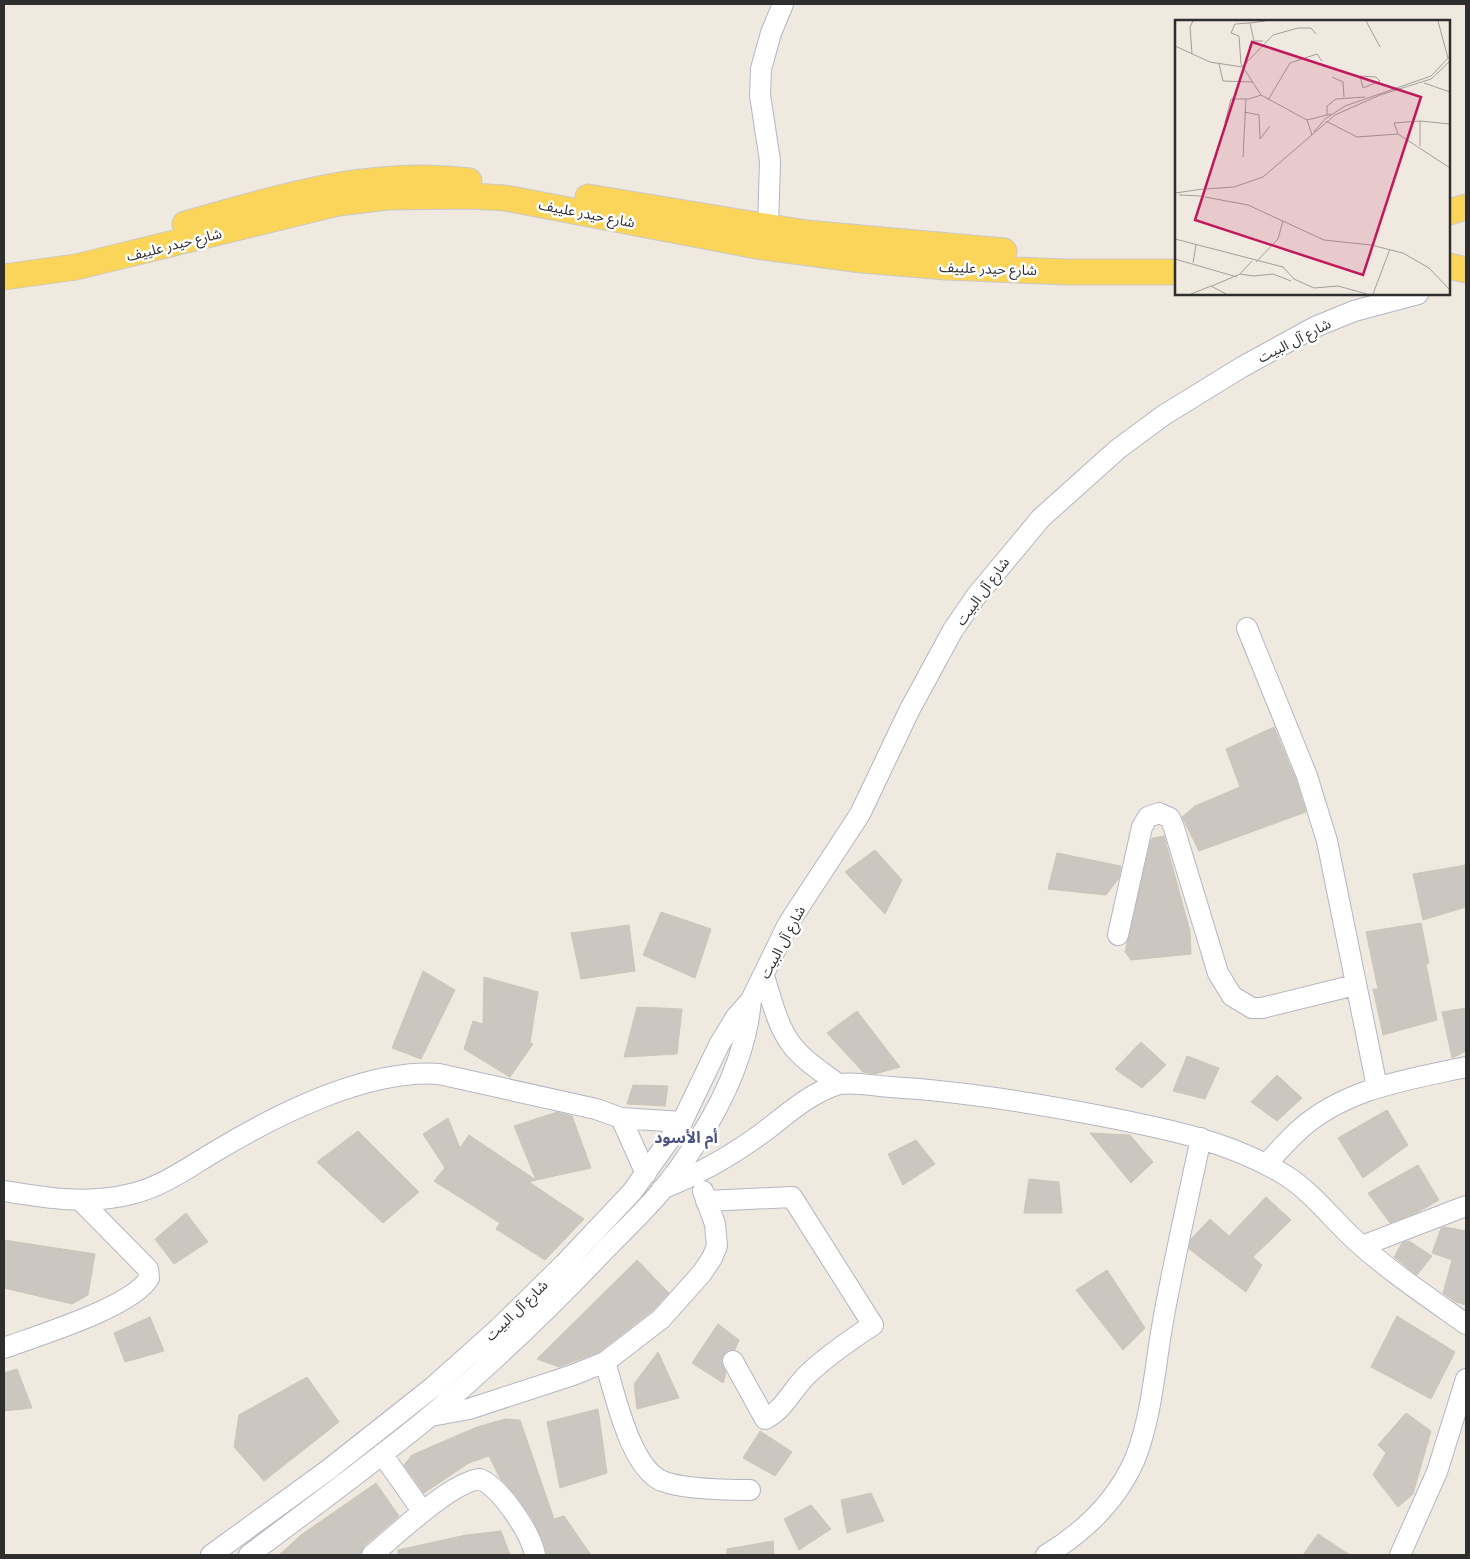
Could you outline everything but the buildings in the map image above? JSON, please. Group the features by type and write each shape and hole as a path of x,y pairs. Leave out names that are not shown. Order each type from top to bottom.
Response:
{"main road":[{"name":"شارع حيدر علييف","path":"4,262 102,245 314,188 397,178 457,179 806,233 975,250 1085,257 1175,255"},
{"name":"شارع حيدر علييف","path":"4,277 76,267 338,203 387,197 470,196 521,200 762,247 862,260 946,267 1066,272 1175,272"},
{"path":"1450,212 1466,207"},
{"path":"1450,266 1466,271"}],"street":[{"path":"768,227 770,161 760,95 761,69 771,34 783,4"},
{"path":"1450,280 1466,271"},
{"name":"شارع آل البيت","path":"1354,311 1377,295"},
{"name":"شارع آل البيت","path":"249,1555 428,1417 569,1288 618,1222 646,1174 682,1122 726,1031 750,1000 764,976 788,924 860,814 938,656 977,594 1024,536 1062,496 1118,449 1164,415 1285,342 1315,327 1354,311 1414,295"},
{"path":"1247,628 1316,802 1331,857 1355,986 1377,1087"},
{"path":"1118,935 1142,827 1148,817 1159,813 1170,818 1174,828 1218,973 1232,996 1252,1008 1262,1008 1355,986"},
{"path":"764,976 780,1023 790,1043 810,1063 838,1084"},
{"name":"شارع آل البيت","path":"211,1555 328,1470 432,1387 618,1222 662,1189 696,1140 732,1078 747,1034 750,1000"},
{"path":"1266,1164 1299,1130 1353,1096 1412,1077 1466,1067"},
{"path":"4,1190 50,1199 81,1201 133,1194 158,1184 299,1107 335,1094 402,1075 439,1074 596,1109 621,1118 682,1122"},
{"path":"662,1189 697,1175 764,1132 800,1104 838,1084 965,1092 1090,1114 1201,1138 1239,1151 1288,1177 1362,1246 1466,1324"},
{"path":"621,1118 646,1174"},
{"path":"1046,1555 1073,1539 1098,1514 1118,1488 1134,1459 1147,1419 1174,1262 1201,1138"},
{"path":"428,1417 469,1409 573,1376 605,1362 661,1319 712,1258 717,1246 717,1233 697,1175"},
{"path":"706,1201 792,1197 873,1325 841,1346 807,1375 777,1412 765,1419 733,1361"},
{"path":"4,1348 107,1308 131,1295 150,1278 148,1268 81,1201"},
{"path":"1362,1246 1466,1206"},
{"path":"605,1362 633,1449 652,1472 662,1480 671,1482 720,1490 750,1490"},
{"path":"1400,1555 1437,1472 1466,1379"},
{"path":"382,1454 423,1512"},
{"path":"372,1555 423,1512 461,1486 472,1480 480,1479 489,1483 499,1493 532,1544 535,1555"}],"district":[{"name":"أم الأسود","path":"686,1137"}]}
